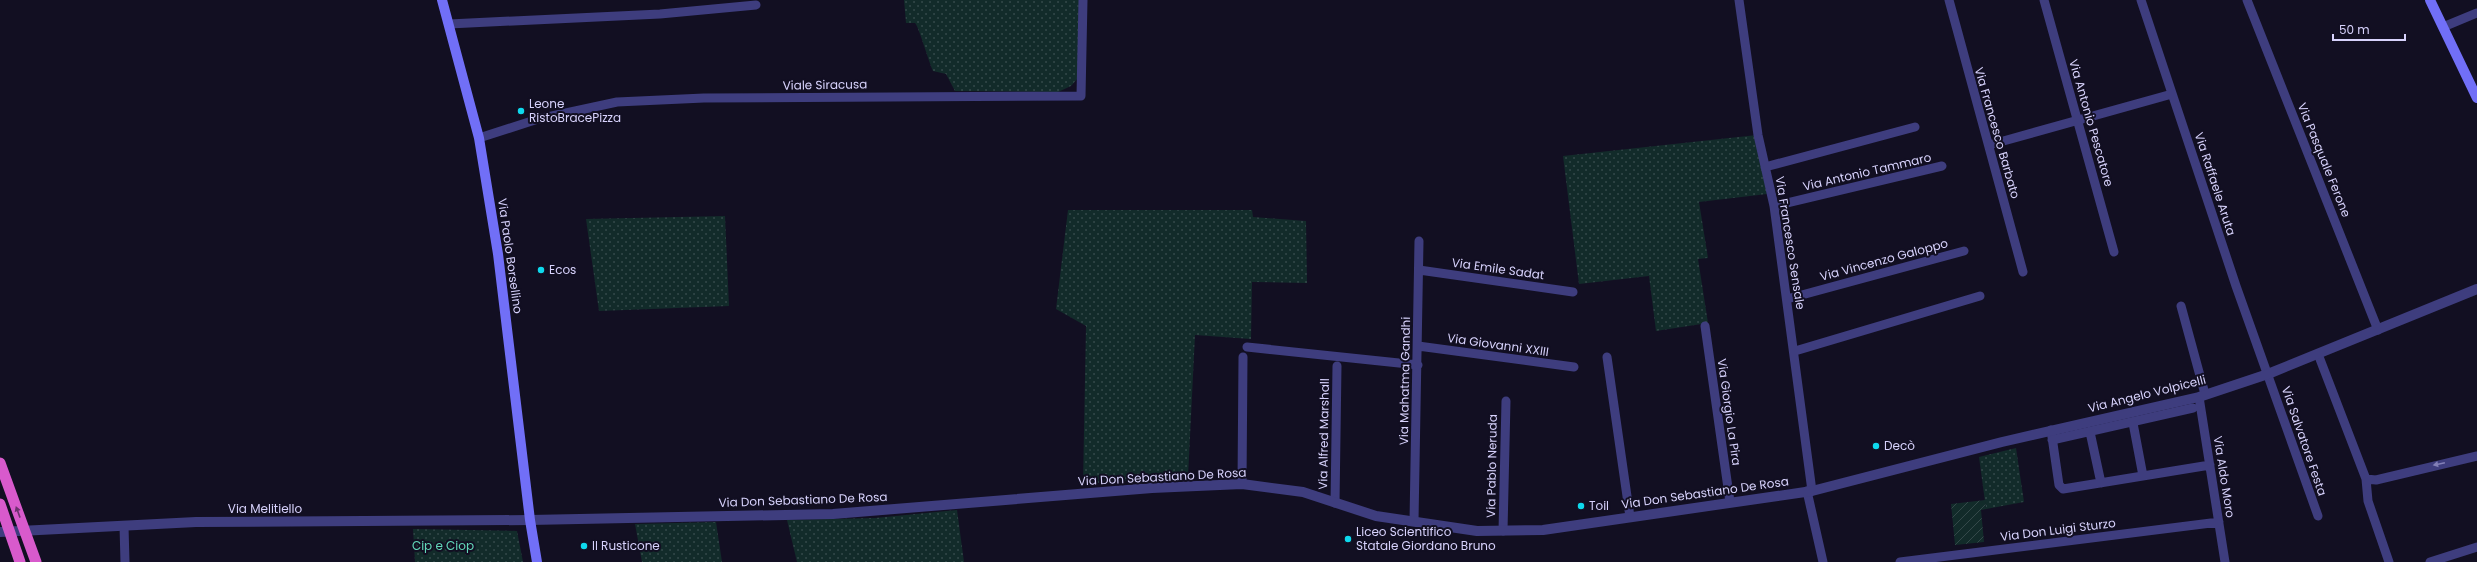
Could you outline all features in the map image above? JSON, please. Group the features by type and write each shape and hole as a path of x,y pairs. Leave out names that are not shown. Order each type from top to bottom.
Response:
{"highway":[{"path":"0,463 36,562"},
{"path":"0,504 20,562"}],"main road":[{"name":"Via Paolo Borsellino","path":"442,0 479,138 498,254 530,520 537,562"},
{"path":"2430,0 2477,98"}],"street":[{"name":"Viale Siracusa","path":"479,138 538,119 617,102 704,98 1081,96 1083,0"},
{"name":"Via Francesco Sensale","path":"1739,0 1765,167 1774,206 1795,351 1809,491 1823,562"},
{"name":"Via Francesco Barbato","path":"1949,0 2024,272"},
{"name":"Via Antonio Pescatore","path":"2044,0 2114,252"},
{"name":"Via Raffaele Aruta","path":"2141,0 2236,286 2268,374"},
{"name":"Via Pasquale Ferone","path":"2247,0 2378,330"},
{"path":"449,24 660,14 756,5"},
{"path":"2443,27 2477,13"},
{"path":"1989,145 2172,94"},
{"path":"1765,167 1914,127"},
{"name":"Via Antonio Tammaro","path":"1774,206 1942,166"},
{"name":"Via Mahatma Gandhi","path":"1414,521 1420,241"},
{"name":"Via Vincenzo Galoppo","path":"1787,299 1964,251"},
{"name":"Via Emile Sadat","path":"1420,270 1573,292"},
{"name":"Via Angelo Volpicelli","path":"1809,491 2051,435 2202,396 2268,374 2477,289"},
{"path":"1795,351 1980,296"},
{"name":"Via Aldo Moro","path":"2181,306 2202,396 2210,465 2225,562"},
{"name":"Via Giorgio La Pira","path":"1705,326 1730,502"},
{"name":"Via Giovanni XXIII","path":"1418,346 1574,367"},
{"path":"1247,347 1418,365"},
{"path":"2318,354 2366,479 2368,501 2390,562"},
{"path":"1242,484 1243,357"},
{"path":"1607,357 1630,517"},
{"name":"Via Alfred Marshall","path":"1335,502 1337,366"},
{"name":"Via Salvatore Festa","path":"2268,374 2318,516"},
{"name":"Via Pablo Neruda","path":"1503,531 1506,401"},
{"path":"2193,408 2090,432 2051,435 2059,486 2063,489 2210,465"},
{"path":"2133,423 2143,476"},
{"path":"2090,432 2101,483"},
{"path":"2366,479 2376,480 2477,456"},
{"name":"Via Don Sebastiano De Rosa","path":"530,520 833,514 1152,488 1242,484 1279,487 1335,502 1365,514 1477,531 1503,531 1543,530 1809,491"},
{"name":"Via Melitiello","path":"0,532 196,522 530,520"},
{"name":"Via Don Luigi Sturzo","path":"1900,562 2219,522"},
{"path":"124,526 125,562"},
{"path":"2430,562 2477,547"}],"green space":[{"path":"904,0 1079,0 1078,78 1071,86 1058,92 955,91 946,74 933,71 915,23 906,23"},
{"path":"1757,135 1767,194 1699,202 1708,258 1698,259 1708,323 1656,331 1649,276 1579,284 1563,156"},
{"path":"1068,210 1252,210 1253,217 1306,221 1307,283 1252,282 1251,339 1195,335 1188,477 1083,484 1086,326 1056,309"},
{"path":"725,216 729,306 599,311 586,219"},
{"path":"2016,448 2024,502 1986,509 1979,457"},
{"path":"1985,500 1986,509 1981,510 1984,542 1955,545 1951,504"},
{"path":"957,510 964,562 797,562 787,520 875,518"},
{"path":"716,522 722,562 642,562 635,524"},
{"name":"Cip e Ciop","path":"413,529 517,531 523,562 415,562"}],"place":[{"name":"Leone RistoBracePizza","path":"521,111"},
{"name":"Ecos","path":"541,270"},
{"name":"Decò","path":"1876,446"},
{"name":"Toil","path":"1581,506"},
{"name":"Liceo Scientifico Statale Giordano Bruno","path":"1348,539"},
{"name":"Il Rusticone","path":"584,546"}]}
